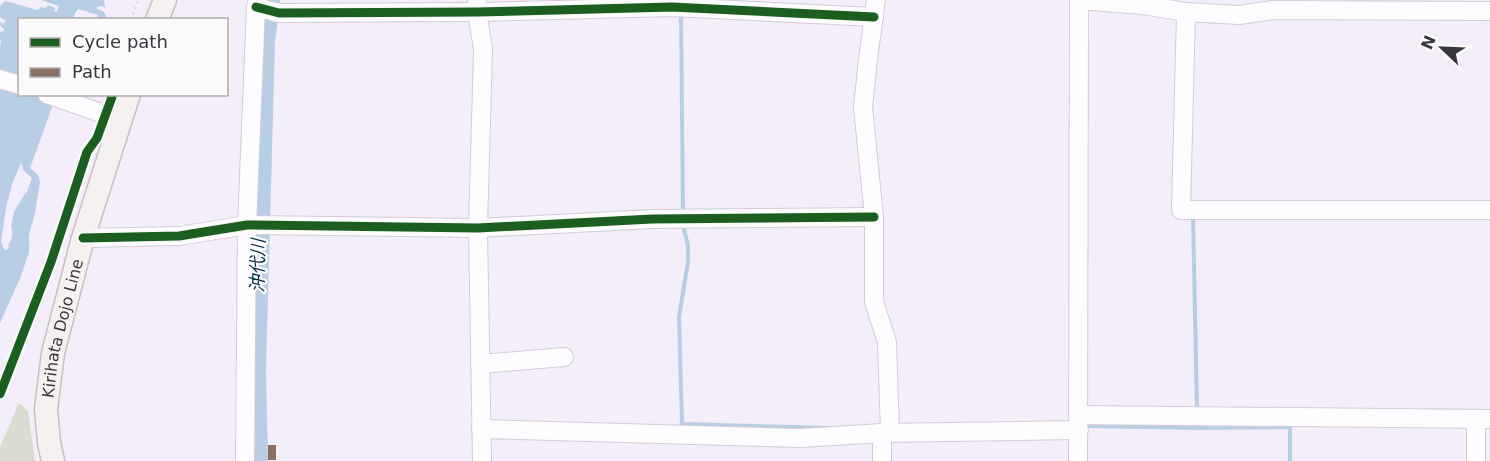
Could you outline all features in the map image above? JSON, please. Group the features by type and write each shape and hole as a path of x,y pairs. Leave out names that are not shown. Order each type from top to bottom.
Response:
{"main road":[{"path":"158,18 165,0"},
{"name":"Kirihata Dojo Line","path":"53,461 46,410 53,353 83,238 107,115 127,96"}],"street":[{"path":"1078,461 1080,0 1143,5 1186,12 1239,15 1273,10 1490,11"},
{"path":"245,461 247,225 257,3 279,13 477,6 875,8 863,107 874,217 874,302 887,342 886,433 882,461"},
{"path":"477,6 483,49 478,228 483,461"},
{"path":"1186,12 1180,210 1490,210"},
{"path":"0,79 18,84"},
{"path":"53,96 107,115"},
{"path":"83,238 179,237 247,225 478,228 652,219 874,217"},
{"path":"480,364 564,357"},
{"path":"481,429 800,438 1079,423 1483,419 1476,461"}],"path":[{"path":"132,18 138,0"},
{"path":"0,394 51,262 87,152 97,138 107,115"}],"shaded area":[{"path":"19,403 28,411 35,461 0,461 0,447"}],"water":[{"path":"41,0 104,0 105,8 102,6 96,8 105,13 106,18 96,18 98,15 78,9 74,17 79,18 18,18 18,96 58,96 30,168 38,175 40,182 29,235 29,252 0,323 0,32 4,29 0,26 0,22 4,24 6,21 0,17 0,6 5,1 38,10 48,5 55,8 54,11 57,12 59,6","holes":["21,163 24,171 32,178 27,192 14,212 12,237 6,251 1,242 6,208 12,184"]}],"waterway":[{"name":"沖代川","path":"257,461 255,370 264,41 269,0"},
{"path":"681,12 683,214"},
{"path":"1193,216 1197,410"},
{"path":"683,225 688,246 688,262 679,317 682,424 828,428"},
{"path":"1084,426 1290,427 1290,461"}],"marked path":[{"path":"272,445 272,461"}],"cycle path":[{"path":"256,7 279,13 477,12 672,7 874,17"},
{"path":"0,394 51,262 87,152 97,138 111,96"},
{"path":"83,238 179,236 247,225 478,228 652,219 874,217"}]}
